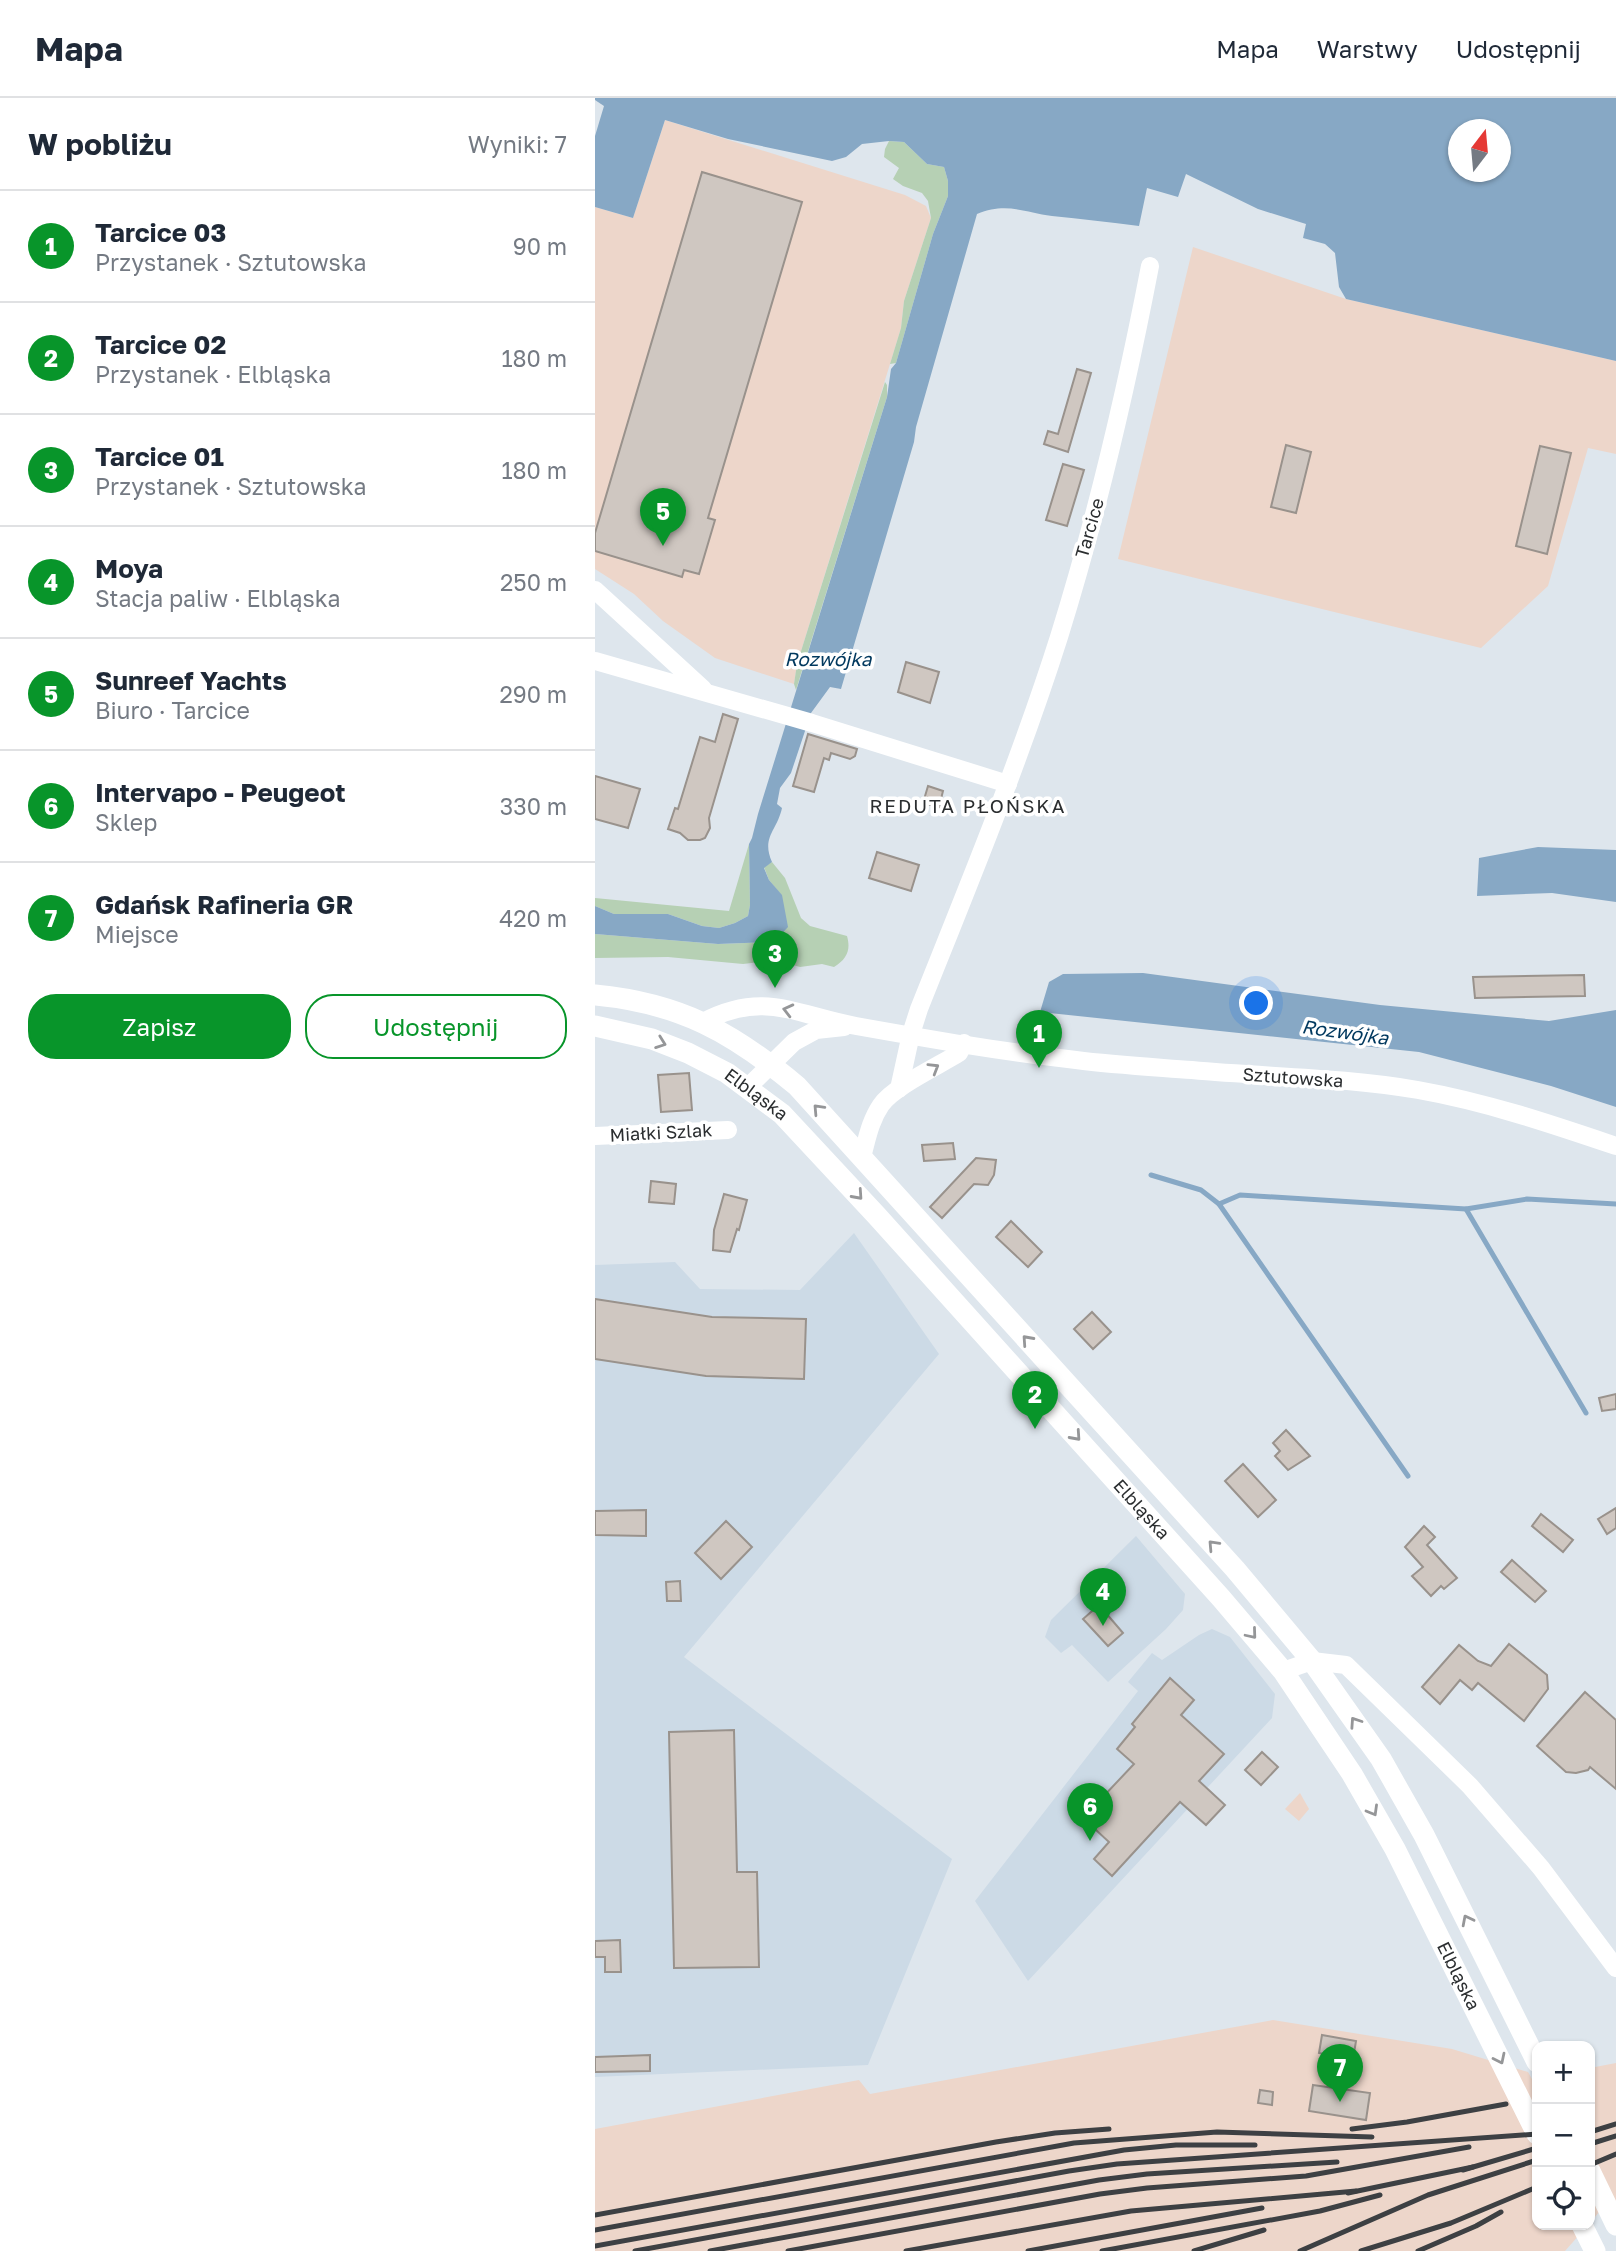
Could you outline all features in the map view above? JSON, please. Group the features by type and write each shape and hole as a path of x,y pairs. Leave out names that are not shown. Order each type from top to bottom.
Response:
{"main road":[{"name":"Elbląska","path":"595,995 647,1003 703,1022 732,1038 797,1086 1235,1569 1312,1661 1381,1759 1424,1835 1532,2052"},
{"name":"Elbląska","path":"595,1026 652,1039 688,1053 727,1073 782,1114 1178,1548 1283,1671 1352,1774 1395,1849 1532,2124"},
{"path":"1595,2181 1616,2225"},
{"path":"1584,2230 1595,2251"}],"street":[{"name":"Tarcice","path":"899,1089 911,1034 1008,784 1059,637 1125,393 1150,266"},
{"path":"595,590 708,694"},
{"path":"595,661 812,723 1008,784"},
{"name":"Sztutowska","path":"703,1022 720,1013 748,1006 772,1006 855,1026 1077,1061 1347,1081 1417,1090 1493,1106 1616,1146"},
{"name":"Sztutowska","path":"748,1087 794,1042 816,1030 855,1026"},
{"path":"862,1157 869,1128 882,1103 899,1089 959,1053 964,1043"},
{"name":"Miałki Szlak","path":"595,1136 728,1130"},
{"path":"1283,1671 1312,1661 1346,1665 1470,1786 1541,1868 1616,1968"}],"shaded area":[{"path":"665,120 905,195 926,206 931,218 904,301 901,328 797,664 794,684 715,658 663,621 634,594 595,569 595,207 633,218"},
{"path":"1193,247 1346,299 1616,361 1616,454 1588,448 1548,586 1481,648 1118,559"},
{"path":"854,1233 939,1354 684,1657 952,1859 868,2065 595,2077 595,1265 675,1262 700,1289 800,1290"},
{"path":"1136,1536 1185,1594 1183,1610 1108,1682 1072,1645 1061,1653 1045,1637 1051,1620"},
{"path":"1212,1629 1230,1637 1275,1694 1272,1718 1028,1981 975,1901 1138,1691 1128,1682 1152,1653 1162,1660"},
{"path":"1300,1793 1309,1809 1299,1821 1285,1809"},
{"path":"1273,2020 1452,2049 1528,2072 1532,2079 1532,2230 1584,2230 1565,2251 595,2251 595,2129 859,2080 870,2094"},
{"path":"1616,2063 1616,2205 1599,2212 1595,2217 1595,2104 1595,2067"}],"green space":[{"path":"889,141 904,142 927,164 944,167 948,181 948,196 933,234 896,363 890,364 901,328 904,301 931,218 928,201 922,193 893,179 899,168 884,157"},
{"path":"885,382 887,397 796,690 794,684 797,664"},
{"path":"749,844 750,905 748,916 735,923 719,928 702,926 668,914 614,914 595,906 595,898 729,911"},
{"path":"772,862 785,878 801,918 810,926 847,936 847,954 834,967 822,964 800,967 775,960 743,964 668,957 595,958 595,934 718,944 774,942 782,896 769,880 764,867"}],"water":[{"name":"Rozwójka","path":"595,98 1616,98 1616,361 1346,299 1339,287 1335,253 1325,244 1303,238 1306,224 1258,209 1186,174 1178,197 1147,188 1139,226 1006,208 977,214 914,442 841,689 830,687 811,713 791,773 780,788 777,804 782,808 768,846 772,862 764,868 769,880 782,895 788,927 774,942 718,944 595,934 595,906 614,914 668,914 702,926 719,928 748,916 749,844 887,397 891,369 896,363 933,234 948,196 944,167 927,164 904,142 862,144 846,157 832,161 728,139 665,120 633,218 595,207 595,136 604,106"},
{"path":"1538,847 1616,850 1616,902 1552,893 1477,896 1479,858"},
{"name":"Rozwójka","path":"1143,973 1380,1005 1549,1021 1616,1010 1616,1107 1551,1086 1419,1052 1040,1012 1049,982 1063,974"}],"building":[{"path":"702,172 802,202 708,518 715,520 699,574 684,570 682,577 595,551 595,533"},
{"path":"1077,369 1091,373 1068,452 1044,444 1048,431 1058,434"},
{"path":"1286,445 1311,452 1296,513 1271,507"},
{"path":"1540,446 1571,453 1547,554 1516,546"},
{"path":"1063,464 1084,470 1067,526 1046,520"},
{"path":"906,662 939,672 930,703 898,692"},
{"path":"723,714 738,719 709,818 710,828 705,838 688,840 680,833 668,829 675,808 678,809 700,737 715,742"},
{"path":"808,734 857,749 855,756 850,759 831,753 829,760 824,758 814,792 793,786"},
{"path":"595,776 640,789 628,828 595,819"},
{"path":"928,786 943,791 939,807 923,803"},
{"path":"877,852 919,865 911,891 869,878"},
{"path":"1584,975 1585,996 1475,998 1473,977"},
{"path":"689,1073 692,1110 661,1112 658,1075"},
{"path":"953,1143 955,1159 924,1161 922,1145"},
{"path":"976,1158 996,1160 994,1175 988,1185 974,1184 942,1218 930,1207"},
{"path":"651,1181 676,1184 674,1204 649,1202"},
{"path":"724,1194 747,1200 730,1252 713,1250 714,1230"},
{"path":"1011,1221 1042,1252 1028,1267 996,1237"},
{"path":"595,1299 712,1317 806,1319 804,1379 706,1376 595,1359"},
{"path":"1092,1312 1111,1332 1093,1349 1074,1329"},
{"path":"1616,1394 1616,1409 1602,1411 1599,1398"},
{"path":"1286,1430 1310,1456 1288,1470 1275,1456 1280,1451 1273,1443"},
{"path":"1243,1464 1276,1500 1258,1517 1225,1481"},
{"path":"1616,1508 1616,1528 1607,1534 1598,1519"},
{"path":"646,1510 646,1536 595,1535 595,1511"},
{"path":"1541,1514 1573,1540 1563,1552 1532,1526"},
{"path":"726,1521 752,1547 721,1579 695,1553"},
{"path":"1424,1526 1435,1537 1427,1545 1457,1578 1444,1589 1441,1586 1431,1596 1412,1576 1423,1567 1405,1547"},
{"path":"1512,1560 1546,1591 1535,1602 1501,1572"},
{"path":"680,1581 681,1601 667,1601 666,1582"},
{"path":"1099,1605 1123,1633 1108,1646 1083,1619"},
{"path":"1509,1644 1547,1675 1548,1689 1524,1721 1478,1683 1472,1690 1460,1680 1440,1704 1422,1687 1459,1645 1478,1661 1491,1666"},
{"path":"1170,1678 1194,1700 1181,1715 1224,1754 1199,1781 1225,1805 1206,1825 1180,1802 1112,1876 1094,1859 1109,1842 1083,1818 1134,1764 1117,1749 1135,1727 1132,1724"},
{"path":"1585,1692 1616,1720 1616,1789 1590,1767 1576,1773 1566,1772 1537,1746"},
{"path":"734,1730 737,1872 757,1872 759,1967 674,1968 669,1732"},
{"path":"1262,1752 1278,1767 1261,1785 1245,1770"},
{"path":"620,1940 621,1972 605,1972 605,1957 595,1957 595,1941"},
{"path":"1322,2035 1356,2041 1353,2059 1319,2053"},
{"path":"650,2055 650,2071 595,2072 595,2057"},
{"path":"1313,2085 1370,2093 1366,2120 1309,2111"},
{"path":"1260,2090 1273,2092 1272,2105 1258,2103"}],"waterway":[{"path":"1151,1175 1201,1190 1219,1204 1240,1195 1466,1209 1527,1199 1616,1204"},
{"path":"1219,1204 1408,1476"},
{"path":"1466,1209 1586,1413"}],"railway":[{"path":"1352,2129 1506,2104"},
{"path":"1595,2130 1616,2124"},
{"path":"595,2215 996,2142 1055,2133 1109,2129"},
{"path":"595,2230 1074,2143 1217,2132 1372,2137"},
{"path":"635,2251 1117,2164 1532,2134"},
{"path":"1595,2142 1616,2136"},
{"path":"595,2246 1124,2150 1176,2145 1255,2145"},
{"path":"788,2251 1100,2194 1306,2176 1469,2147"},
{"path":"1463,2170 1532,2149"},
{"path":"1595,2163 1616,2154"},
{"path":"710,2251 1099,2180 1147,2174 1337,2162"},
{"path":"1300,2251 1428,2195 1532,2162"},
{"path":"1348,2193 1473,2167"},
{"path":"1361,2251 1451,2223 1532,2189"},
{"path":"906,2251 1131,2211 1356,2191"},
{"path":"1102,2251 1320,2211 1380,2195"},
{"path":"1028,2251 1262,2208"},
{"path":"1418,2251 1501,2212"},
{"path":"1194,2251 1264,2230"}],"place":[{"name":"Sunreef Yachts","path":"663,546"},
{"name":"Tarcice 01","path":"775,988"},
{"name":"Tarcice 03","path":"1039,1068"},
{"name":"Tarcice 02","path":"1035,1429"},
{"name":"Moya","path":"1103,1626"},
{"name":"Intervapo - Peugeot","path":"1090,1841"},
{"name":"Gdańsk Rafineria GR","path":"1340,2102"}],"district":[{"name":"REDUTA PŁOŃSKA","path":"968,806"}]}
